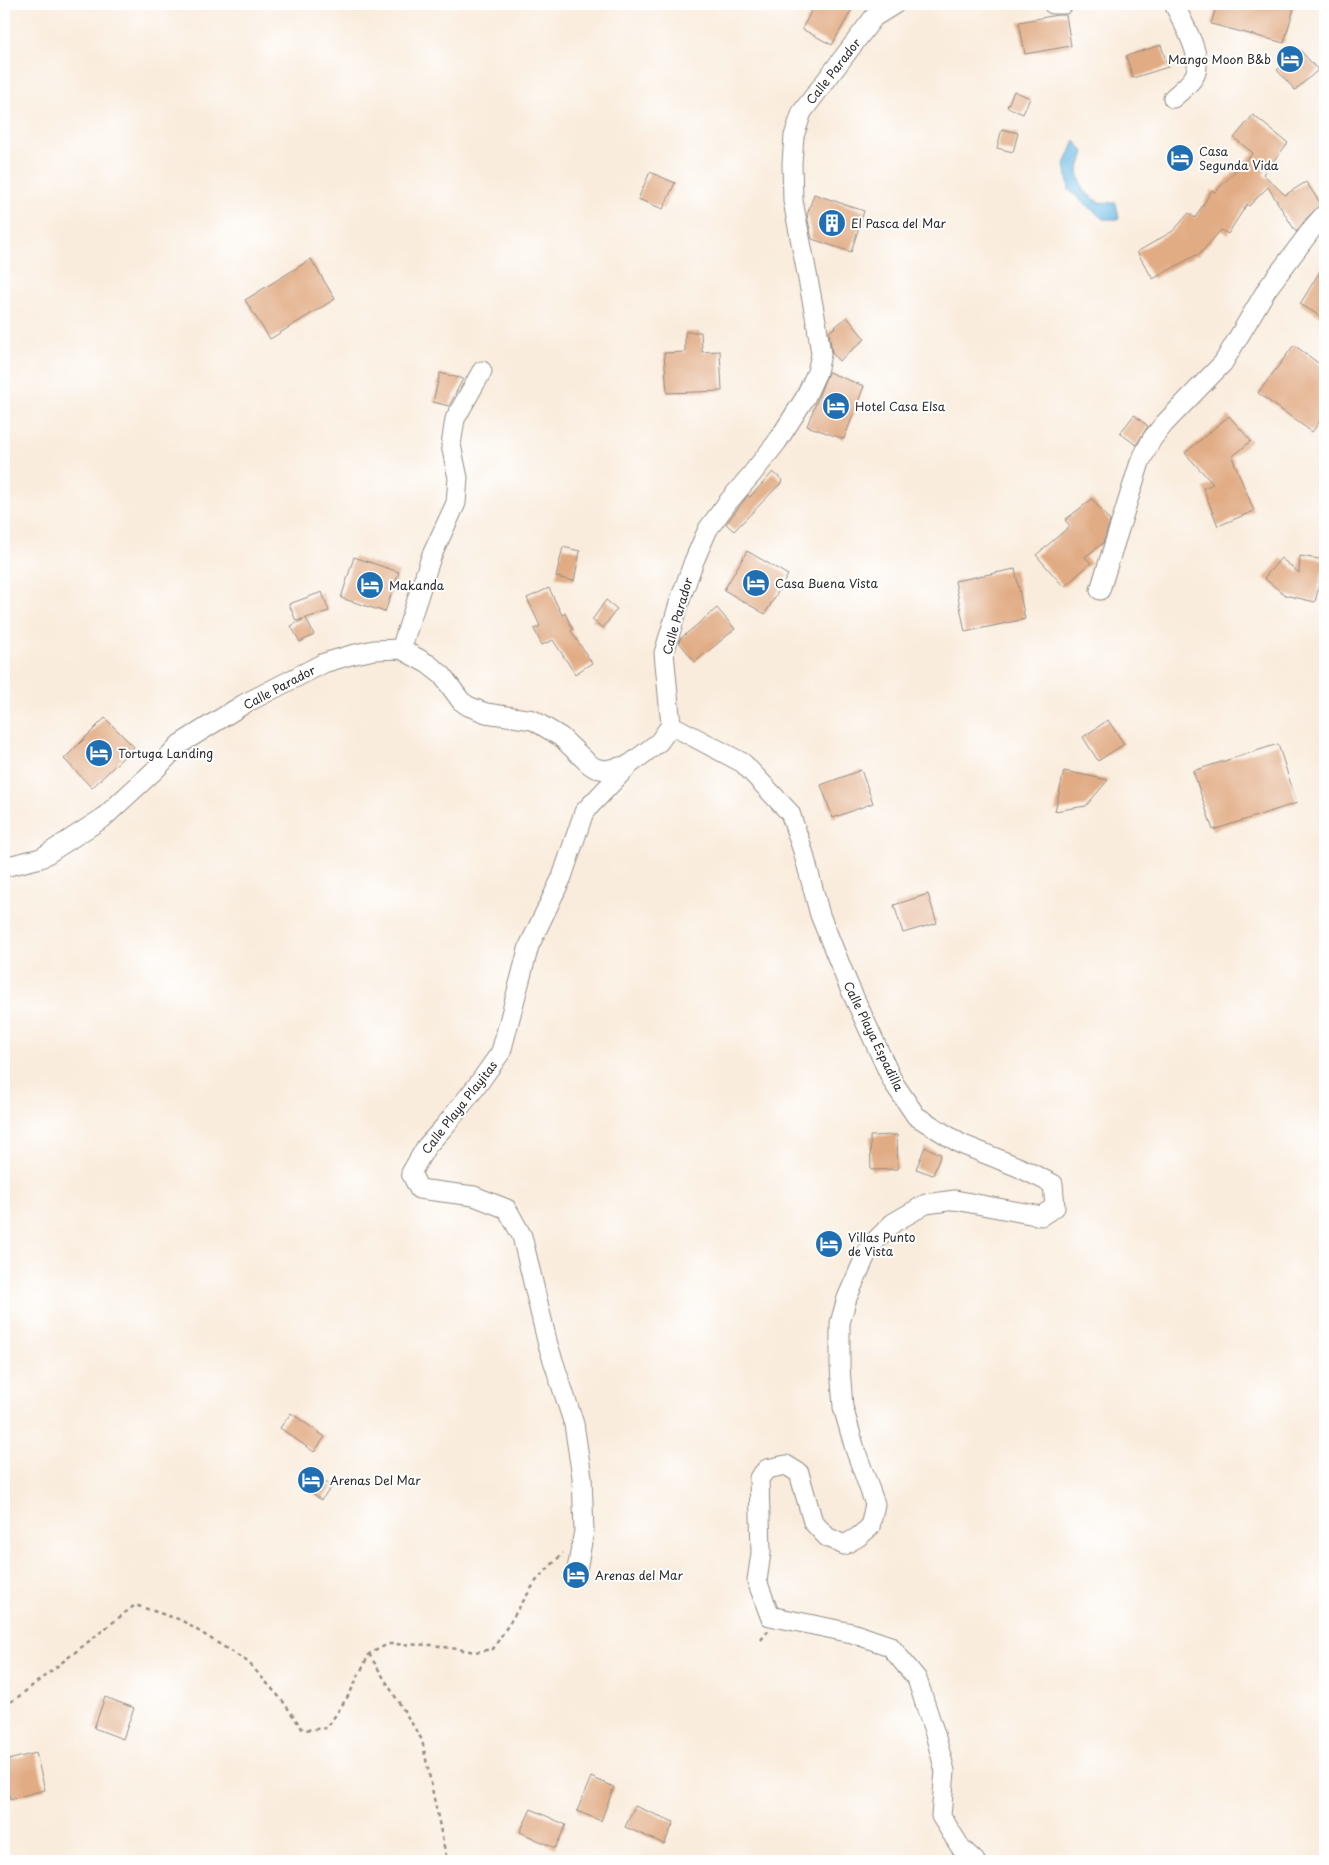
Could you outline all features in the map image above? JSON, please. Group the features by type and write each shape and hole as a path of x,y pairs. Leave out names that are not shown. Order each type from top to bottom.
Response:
{"street":[{"name":"Calle Parador","path":"671,725 664,654 680,600 694,562 708,529 777,442 805,398 817,372 821,354 793,201 792,163 794,136 802,112 874,17 895,4"},
{"path":"1053,4 1064,4"},
{"path":"1173,98 1195,76 1198,65 1197,52 1174,4"},
{"path":"1100,590 1140,462 1152,440 1164,424 1224,364 1267,289 1325,214"},
{"path":"482,371 455,419 451,445 458,478 456,502 431,556 401,649 428,664 442,676 461,701 476,710 533,720 560,737 595,768 605,770 628,765 658,742 671,725"},
{"name":"Calle Parador","path":"4,867 41,858 103,818 180,744 244,704 324,663 351,654 374,650 401,649"},
{"name":"Calle Playa Espadilla","path":"671,725 743,763 790,813 820,915 848,984 893,1082 916,1116 961,1144 1018,1167 1053,1184 1055,1207 1042,1216 955,1200 926,1204 893,1223 870,1246 847,1298 840,1323 840,1367 843,1407 875,1504 870,1527 844,1545 827,1537 812,1522 799,1473 786,1465 767,1469 759,1478 761,1553 757,1581 770,1616 852,1633 890,1646 917,1679 936,1734 945,1771 941,1816 961,1848 975,1861"},
{"name":"Calle Playa Playitas","path":"576,1575 584,1531 582,1478 574,1424 548,1345 522,1236 507,1209 474,1196 419,1189 411,1173 426,1147 476,1087 501,1052 529,946 562,877 584,812 628,765"}],"path":[{"path":"4,1706 135,1605 181,1620 248,1662 282,1700 303,1730 327,1728 350,1693 369,1654 388,1644 434,1646 475,1652 493,1649 536,1581 564,1552"},
{"path":"369,1654 422,1740 447,1861"}],"water":[{"path":"1075,141 1084,152 1078,172 1083,190 1098,202 1116,203 1119,219 1103,219 1069,190 1065,164"}],"building":[{"path":"815,4 855,4 832,45 802,29"},
{"path":"1217,4 1295,4 1284,43 1211,24"},
{"path":"1066,15 1071,46 1025,54 1019,22"},
{"path":"1161,45 1168,67 1133,78 1126,56"},
{"path":"1300,50 1318,70 1295,90 1277,70"},
{"path":"1014,91 1030,98 1023,114 1007,107"},
{"path":"1253,115 1288,143 1263,174 1285,195 1306,182 1321,204 1296,232 1268,187 1249,206 1247,204 1228,234 1221,230 1198,256 1196,255 1153,279 1137,252 1173,231 1189,213 1195,218 1212,190 1215,192 1253,153 1234,138"},
{"path":"1002,129 1018,133 1013,152 997,148"},
{"path":"650,172 675,183 663,209 638,199"},
{"name":"El Pasca del Mar","path":"814,194 864,211 851,252 812,239 807,215"},
{"path":"311,259 335,299 270,339 245,300"},
{"path":"1325,263 1325,319 1300,304"},
{"path":"847,317 865,339 839,361 832,353 829,332"},
{"path":"685,332 701,332 702,352 720,351 722,391 667,393 664,353 685,352"},
{"path":"1294,345 1325,368 1325,415 1312,432 1258,393"},
{"name":"Hotel Casa Elsa","path":"828,372 864,386 844,439 807,426"},
{"path":"440,373 463,379 449,406 433,402"},
{"path":"1134,415 1148,426 1136,445 1120,433"},
{"path":"1229,416 1251,441 1232,457 1254,511 1218,526 1203,488 1213,484 1185,453"},
{"path":"773,472 783,481 734,531 726,524 748,495 750,497"},
{"path":"1092,499 1110,521 1103,543 1085,557 1091,563 1064,587 1036,555 1070,526 1065,520"},
{"path":"563,547 580,551 574,581 556,577"},
{"name":"Casa Buena Vista","path":"747,551 788,575 765,614 724,590"},
{"path":"1300,556 1325,560 1315,602 1285,595 1264,578 1281,558 1299,573"},
{"name":"Makanda","path":"354,557 399,572 385,612 341,598"},
{"path":"1015,569 1025,619 965,632 955,581"},
{"path":"549,588 562,615 565,613 573,630 571,631 592,663 575,674 553,640 542,645 534,629 540,626 527,598"},
{"path":"322,592 329,611 296,621 289,604"},
{"path":"606,600 617,609 603,628 592,620"},
{"path":"717,608 735,629 695,662 679,642 680,639"},
{"path":"306,618 314,635 300,642 291,626"},
{"name":"Tortuga Landing","path":"105,718 134,747 92,788 64,759"},
{"path":"1108,720 1124,744 1098,761 1083,737"},
{"path":"1278,744 1297,803 1213,830 1193,771"},
{"path":"861,770 873,803 833,818 821,785"},
{"path":"1064,771 1108,780 1086,806 1055,811"},
{"path":"928,894 937,923 903,933 894,905"},
{"path":"897,1135 898,1169 871,1170 870,1136"},
{"path":"925,1147 941,1154 933,1175 916,1169"},
{"path":"291,1413 325,1437 314,1452 280,1428"},
{"path":"312,1471 332,1487 321,1500 301,1484"},
{"path":"105,1697 134,1708 123,1739 94,1728"},
{"path":"36,1753 45,1790 10,1799 4,1772 4,1761"},
{"path":"591,1777 614,1787 601,1821 577,1811"},
{"path":"635,1806 674,1822 664,1844 625,1827"},
{"path":"531,1809 566,1825 555,1848 520,1832"}],"place":[{"name":"Mango Moon B&b","path":"1290,59"},
{"name":"Casa Segunda Vida","path":"1180,158"},
{"name":"El Pasca del Mar","path":"832,223"},
{"name":"Hotel Casa Elsa","path":"836,406"},
{"name":"Casa Buena Vista","path":"756,583"},
{"name":"Makanda","path":"370,585"},
{"name":"Tortuga Landing","path":"99,753"},
{"name":"Villas Punto de Vista","path":"829,1244"},
{"name":"Arenas Del Mar","path":"311,1480"},
{"name":"Arenas del Mar","path":"576,1575"}]}
